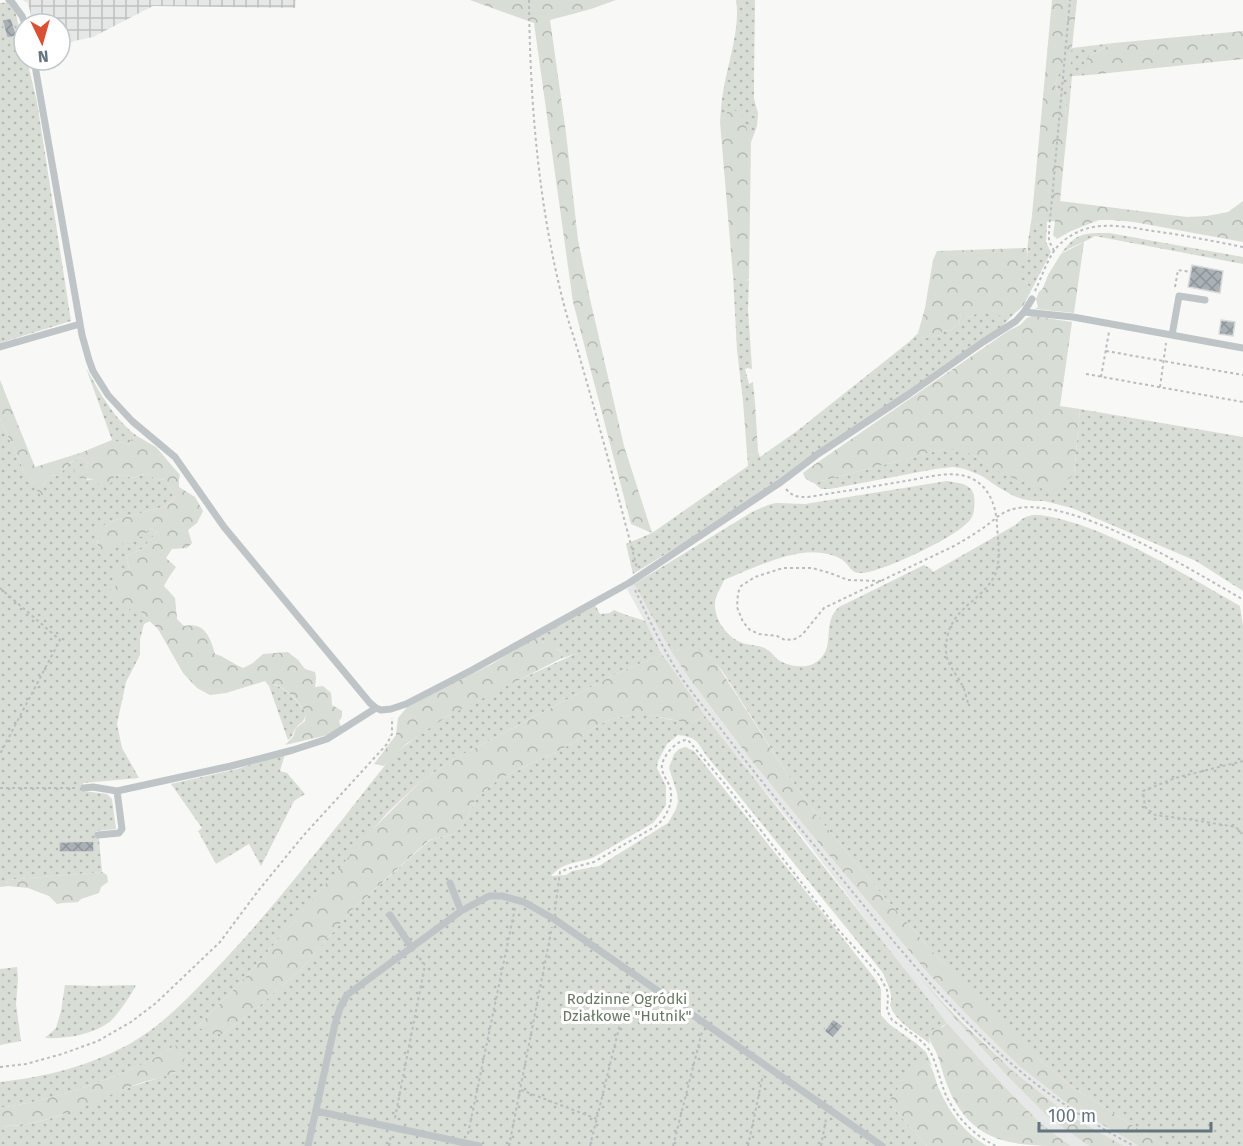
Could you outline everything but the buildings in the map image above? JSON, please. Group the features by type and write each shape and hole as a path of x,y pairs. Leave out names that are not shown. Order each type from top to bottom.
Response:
{"lane":[{"path":"9,0 19,12"},
{"path":"36,72 80,324 88,360 97,379 132,421 175,457 224,527 376,708 381,710 406,704 456,679 640,577 1016,321 1032,299"},
{"path":"1172,335 1179,296 1205,300"},
{"path":"1024,312 1073,317 1243,348"},
{"path":"0,347 80,324"},
{"path":"84,788 93,787 117,791 231,766 315,743 341,731 376,708"},
{"path":"98,835 119,832 122,829 117,791"},
{"path":"450,883 461,911"},
{"path":"308,1146 335,1024 347,995 461,911 480,900 502,896 525,902 554,919 882,1146"},
{"path":"390,915 412,948"},
{"path":"316,1111 479,1146"}],"path":[{"path":"529,0 530,62 537,161 550,237 563,302 640,577"},
{"path":"1054,252 1049,241 1049,231 1070,0"},
{"path":"1032,299 1060,243 1086,228 1102,225 1126,227 1202,238 1243,247"},
{"path":"1101,376 1111,324"},
{"path":"1106,351 1243,375"},
{"path":"1086,374 1243,402"},
{"path":"781,482 791,495 797,497 944,475 963,475 984,486 990,495 997,518 998,557 995,574 952,623 947,635 945,651 949,665 965,691 969,706"},
{"path":"881,581 848,580 812,568 783,568 755,577 741,586 737,608 743,622 750,630 785,640 795,639 802,635 824,608 881,581 972,536 1008,510 1029,507 1057,510 1120,534 1159,552 1243,600"},
{"path":"631,582 677,671 705,710 855,897 915,966 1012,1065 1104,1130 1134,1146"},
{"path":"0,588 60,640 0,754"},
{"path":"0,1067 26,1064 98,1041 131,1022 163,997 220,942 303,836 387,744 392,735 391,709"},
{"path":"509,1146 554,919 560,872 594,862 662,821 671,805 670,785 662,768 663,762 675,745 683,739 688,740 725,784 830,919 879,975 887,990 889,1015 892,1020 923,1043 931,1053 946,1094 958,1116 981,1139 996,1146"},
{"path":"1243,761 1175,778 1143,790 1145,807 1155,815 1236,827 1243,835"},
{"path":"0,788 84,788"},
{"path":"466,1143 515,910 514,899"},
{"path":"393,1128 425,966 412,948"},
{"path":"590,1146 632,973"},
{"path":"673,1146 704,1023"},
{"path":"748,1146 765,1066"},
{"path":"520,1089 597,1119"},
{"path":"822,1146 827,1109"}],"shaded area":[{"path":"22,0 296,0 295,8 153,6 93,37 72,41 72,12 30,12 28,3"},
{"path":"634,584 671,651 689,678 751,760 927,972 1018,1065 1069,1105 1139,1146 1124,1146 1066,1113 1014,1072 931,989 958,1022 1048,1117 1089,1146 1071,1146 1040,1123 947,1023 806,841 678,682 627,589"}],"green space":[{"path":"470,0 616,0 550,20 578,240 624,446 652,533 631,524 573,302 534,23"},
{"path":"736,0 755,0 754,99 758,113 757,126 751,142 747,132 728,111 720,122 722,96 737,22"},
{"path":"1052,0 1077,0 1071,51 1075,56 1067,73 1059,73 1055,85 1058,93 1066,100 1065,112 1068,121 1060,201 1187,217 1228,212 1243,201 1243,242 1112,220 1099,220 1057,239 1053,235 1055,221 1037,225 1032,215"},
{"path":"13,2 15,12 12,12 12,72 30,72 37,102 71,321 0,343 0,3"},
{"path":"1243,31 1243,59 1089,75 1084,69 1084,62 1089,56 1114,43"},
{"path":"1114,43 1087,59 1085,69 1089,75 1072,76 1068,121 1065,112 1066,100 1058,93 1055,85 1059,73 1071,61 1072,48"},
{"path":"734,110 743,118 751,142 749,279 743,282 733,276 720,122 728,111"},
{"path":"1032,215 1037,225 1047,221 1046,242 1051,252 1031,291 1027,283 1019,279 1019,261 1028,255"},
{"path":"1096,233 1109,233 1243,257 1243,264 1095,236 1061,254 1076,238"},
{"path":"1084,242 1074,313 1035,309 1038,307 1036,299 1039,292 1061,254"},
{"path":"1026,248 1028,255 1019,261 1019,279 1027,283 1031,291 1023,306 1015,313 1009,312 996,316 993,311 984,311 971,317 964,315 960,318 959,324 950,330 942,331 941,335 924,338 918,333 925,308 933,260 937,251"},
{"path":"733,276 740,281 749,280 748,309 752,369 745,369 749,384 753,382 755,403 750,400 743,401 737,350"},
{"path":"986,309 1003,315 1009,311 1015,313 1000,328 721,520 633,574 626,544 652,533 748,466 747,453 752,455 758,451 760,457 797,431 918,333 924,338 941,335 942,331 950,330 959,324 960,318 964,315 971,317"},
{"path":"1032,316 1072,322 1060,406 1080,409 1074,475 1051,492 1005,475 976,457 954,449 944,449 814,483 805,477 803,473 808,469"},
{"path":"86,368 114,414 137,436 129,445 112,440"},
{"path":"0,380 35,467 112,440 129,445 137,436 156,447 180,475 179,487 195,497 203,511 197,523 188,530 192,543 187,548 172,549 166,558 176,567 164,586 175,598 177,619 184,626 197,626 202,629 209,637 215,654 243,668 263,654 288,652 305,669 315,672 315,687 323,686 331,693 332,705 342,711 339,721 341,727 328,735 285,745 293,737 296,728 305,721 306,713 288,692 274,684 269,686 265,681 226,693 210,695 197,688 183,673 158,629 141,611 135,613 130,608 125,615 108,592 116,586 113,571 129,569 126,556 142,549 157,532 150,528 143,537 134,536 130,544 116,541 109,550 98,551 97,531 108,522 166,506 175,498 166,480 155,479 148,473 132,478 123,475 114,476 111,483 101,486 94,479 80,478 74,471 78,468 86,468 88,463 81,457 69,464 60,475 49,476 43,487 43,499 24,471 0,419"},
{"path":"743,401 755,403 758,451 752,455 747,453"},
{"path":"1080,409 1243,437 1243,591 1196,561 1072,508 1014,496 982,476 965,469 953,467 935,469 830,489 821,489 814,483 944,449 968,452 1005,475 1074,475"},
{"path":"0,419 24,471 43,497 43,487 49,476 60,475 69,464 81,457 88,463 87,480 123,475 132,478 148,473 155,479 166,480 175,498 166,506 108,522 97,541 99,551 116,541 150,528 157,532 142,549 126,556 129,569 125,615 130,608 141,610 150,621 144,624 140,639 140,655 126,682 117,724 122,748 139,778 83,783 83,791 107,794 112,799 116,829 96,831 99,839 102,872 7,880 8,886 0,887"},
{"path":"947,481 969,487 974,494 974,500 971,519 946,538 897,562 868,572 855,572 841,559 819,553 802,553 773,560 724,580 716,597 717,617 734,639 763,647 780,661 788,664 811,665 826,651 830,621 839,607 924,565 933,572 1024,518 1033,515 1050,516 1078,524 1120,541 1161,561 1240,606 1243,625 1243,1146 1165,1146 1071,1086 1041,1061 938,958 867,877 818,817 786,772 717,665 701,651 695,649 671,651 634,584 752,512 768,505 805,504"},
{"name":"Rodzinne Ogródki Działkowe \"Hutnik\"","path":"595,605 600,614 614,610 645,621 662,654 616,674 454,759 420,782 387,813 245,978 197,1027 223,1034 258,1007 301,969 353,909 430,840 454,834 467,818 476,798 499,779 573,743 598,725 612,719 630,715 649,715 693,722 705,716 947,1023 929,1036 930,1044 897,1017 890,1005 891,993 883,973 698,743 689,737 678,735 667,744 658,761 657,768 666,786 666,805 653,823 594,857 566,865 551,876 566,875 572,871 599,866 668,823 678,802 669,768 674,754 685,747 694,751 876,980 881,989 881,1015 889,1024 926,1052 932,1066 921,1058 888,1102 927,1146 0,1146 0,1126 16,1126 46,1120 119,1091 176,1072 175,1045 147,1062 98,1083 50,1098 0,1108 0,1082 51,1074 84,1064 131,1043 163,1021 228,956 263,917 392,757 433,725 479,699 575,654 560,659 562,652 550,642 544,640 540,645 534,638"},
{"path":"534,638 540,644 543,644 544,640 556,642 558,649 562,652 560,659 448,716 406,744 384,766 374,764 396,735 398,718 409,705 492,664"},
{"path":"689,647 704,653 716,663 786,772 818,817 938,958 1041,1061 1071,1086 1165,1146 1139,1146 1069,1105 1018,1065 967,1015 927,972 812,835 689,678 671,651"},
{"path":"662,654 705,716 693,722 649,715 630,715 612,719 598,725 573,743 499,779 476,798 467,818 454,834 429,840 353,909 301,969 258,1007 223,1034 213,1034 197,1027 245,978 371,831 420,782 454,759 616,674"},
{"path":"273,684 288,692 306,713 303,721 288,740 269,686"},
{"path":"285,754 280,771 287,773 305,794 294,801 261,866 249,844 216,864 198,831 202,828 171,784 237,769"},
{"path":"102,872 107,875 108,882 101,887 99,893 78,902 57,904 49,896 28,888 8,886 7,880"},
{"path":"17,967 16,1004 21,1041 0,1045 0,969"},
{"path":"920,978 1014,1072 1066,1113 1124,1146 1089,1146 1048,1117 1012,1081"},
{"path":"65,985 136,985 115,1017 108,1023 94,1031 78,1035 45,1038 56,1028"},
{"path":"947,1023 1040,1123 1071,1146 1016,1143 985,1133 972,1123 960,1110 950,1092 929,1036 933,1029 943,1027"},
{"path":"175,1045 185,1053 185,1056 178,1070 171,1074 140,1083 53,1117 35,1122 0,1126 0,1108 50,1098 98,1083 142,1065"},
{"path":"921,1057 931,1067 939,1089 953,1114 971,1135 987,1146 927,1146 888,1102"}]}
